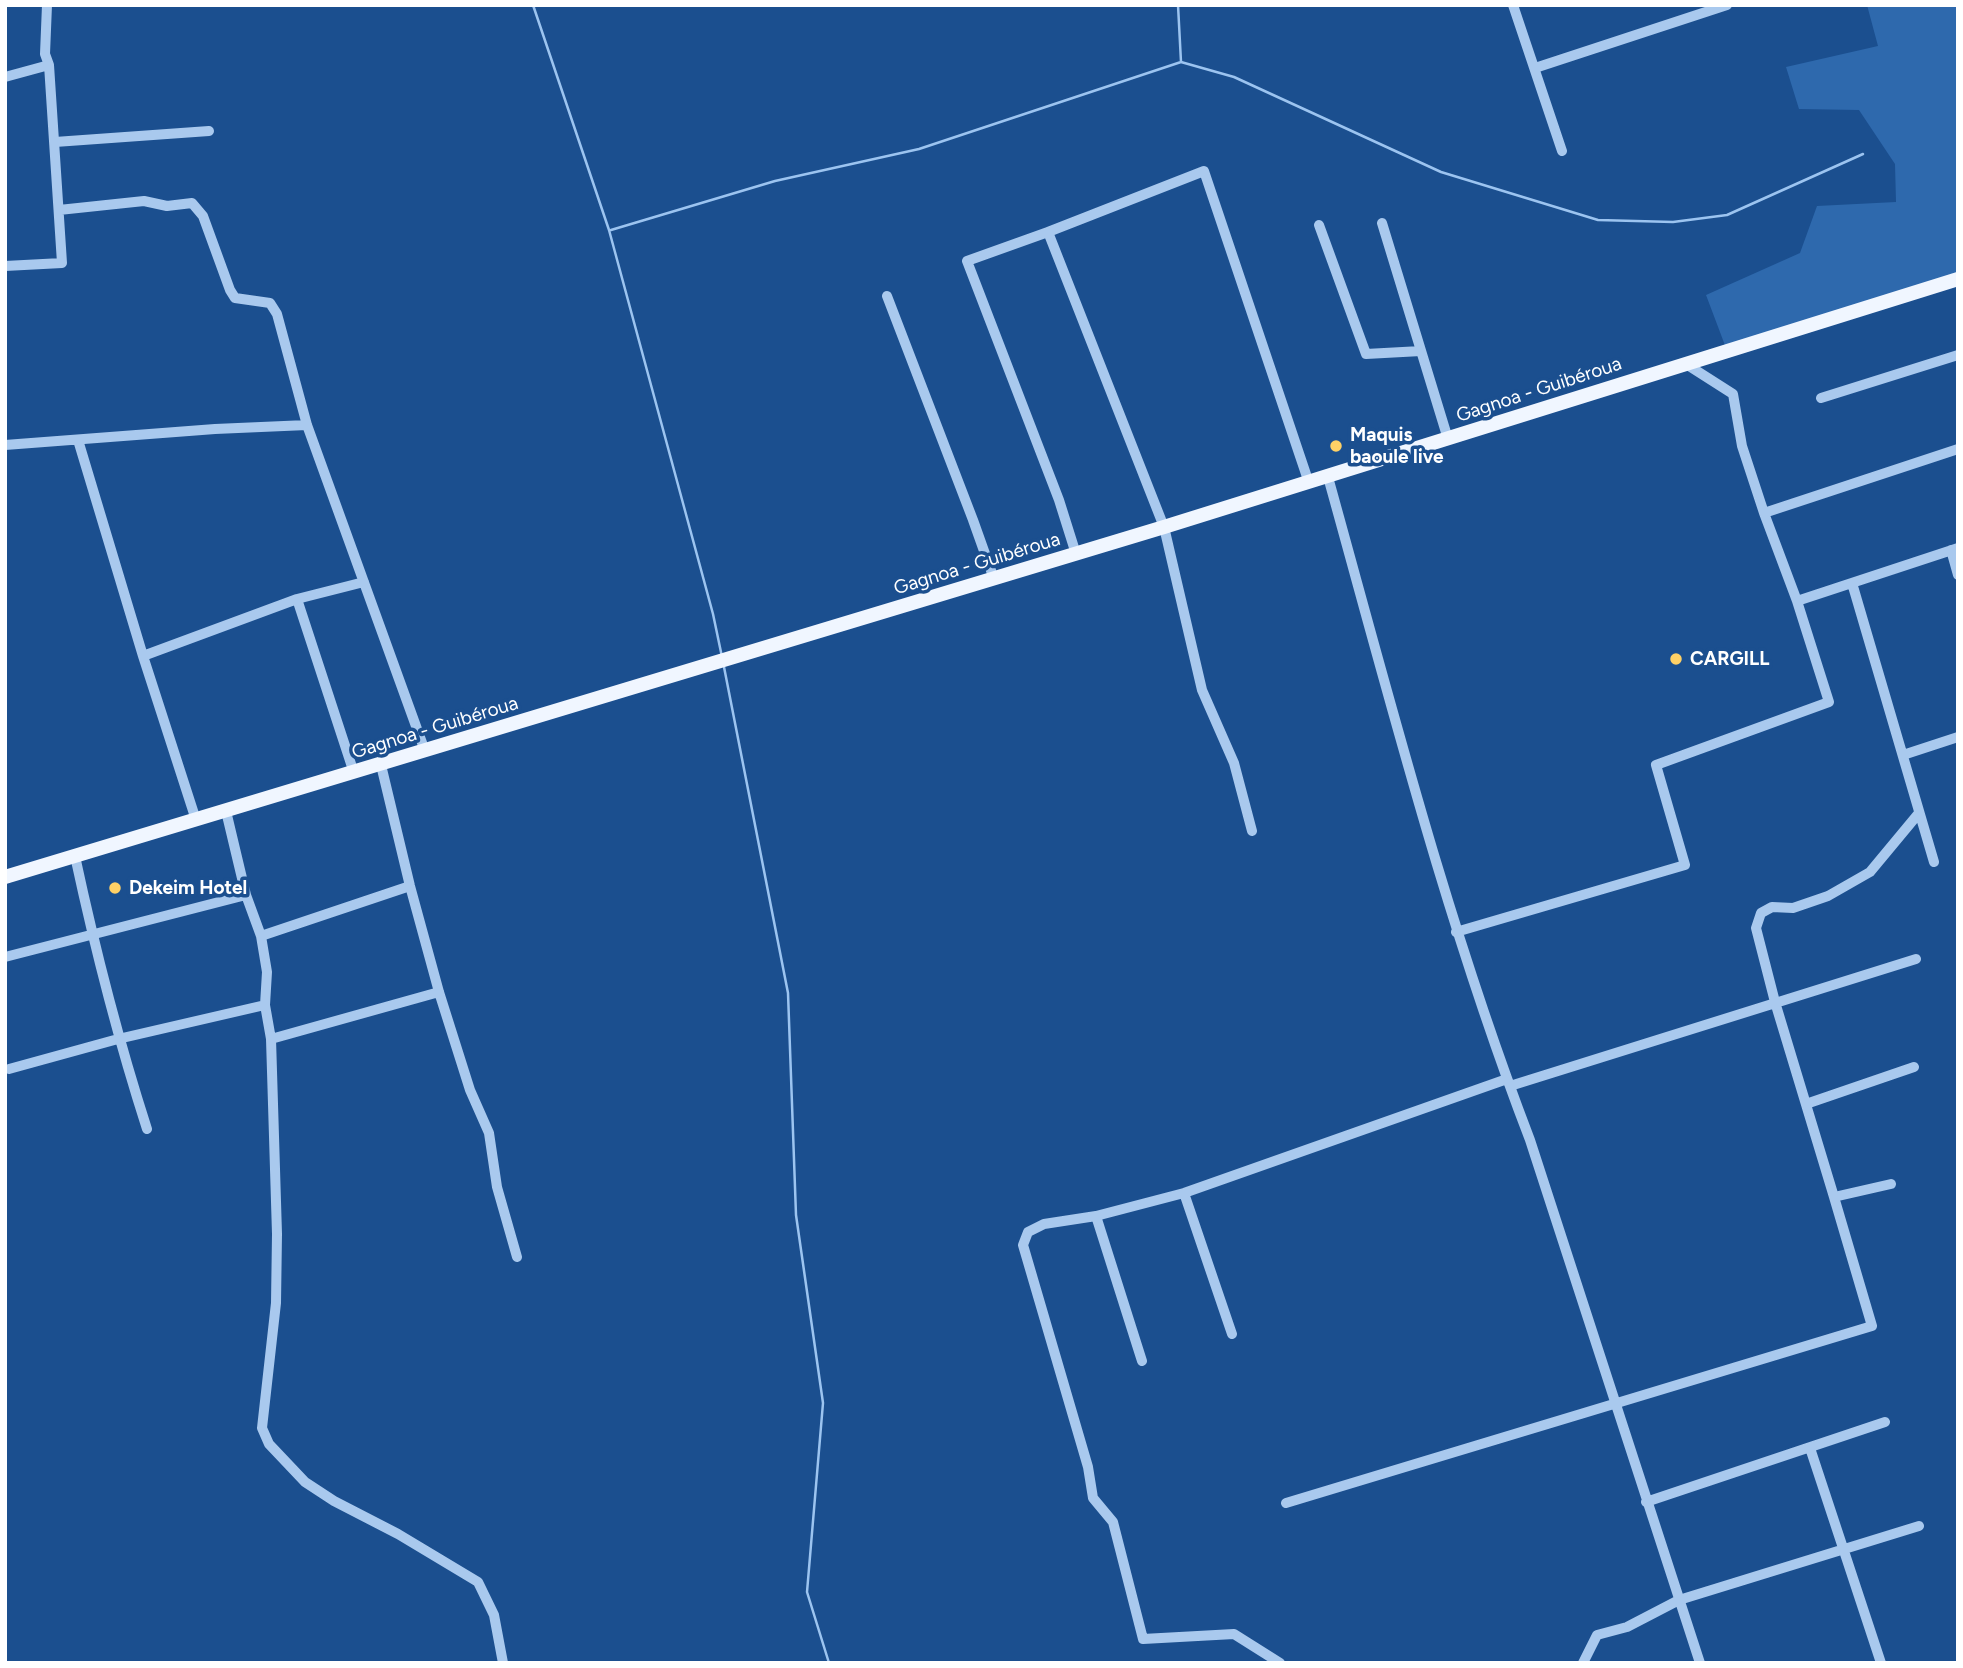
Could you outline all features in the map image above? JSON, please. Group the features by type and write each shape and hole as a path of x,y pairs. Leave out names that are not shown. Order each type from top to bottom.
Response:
{"main road":[{"name":"Gagnoa - Guibéroua","path":"5,877 1309,483 1958,279"}],"street":[{"path":"5,266 62,262 49,65 45,54 47,5"},
{"path":"1513,5 1562,150"},
{"path":"1535,68 1727,5"},
{"path":"5,77 49,65"},
{"path":"55,142 209,131"},
{"path":"1076,554 1059,500 967,261 1204,171 1309,483"},
{"path":"59,210 144,201 167,206 192,203 202,216 235,298 271,303 277,314 307,425 425,751"},
{"path":"1382,223 1448,439"},
{"path":"1319,225 1366,355 1421,351"},
{"path":"1048,232 1164,527 1202,690 1234,764 1252,831"},
{"path":"887,296 961,486 993,579"},
{"path":"1821,398 1958,355"},
{"path":"1457,932 1685,865 1656,765 1829,702 1797,601 1742,446 1733,394 1686,364"},
{"path":"5,445 307,425"},
{"path":"78,440 196,820"},
{"path":"1764,513 1958,449"},
{"path":"1328,477 1432,853 1530,1140 1700,1663"},
{"path":"1797,601 1954,549 1958,575"},
{"path":"143,656 297,599 364,582"},
{"path":"1852,583 1934,862"},
{"path":"297,599 354,773"},
{"path":"1903,755 1958,737"},
{"path":"381,765 439,992 470,1090 489,1133 497,1187 517,1256"},
{"path":"226,811 246,895 261,936 267,972 265,1005 271,1039 277,1234 276,1303 262,1428 269,1444 305,1482 478,1581 494,1615 503,1663"},
{"path":"1286,1503 1872,1326 1775,1002 1756,928 1761,913 1772,907 1793,908 1828,897 1870,872 1919,813"},
{"path":"75,856 118,1039 147,1129"},
{"path":"261,936 411,886"},
{"path":"5,957 246,895"},
{"path":"1280,1663 1234,1634 1143,1639 1113,1522 1093,1499 1088,1467 1023,1245 1028,1232 1044,1224 1096,1216 1184,1192 1508,1082 1916,959"},
{"path":"271,1039 439,992"},
{"path":"9,1069 118,1039 265,1005"},
{"path":"1805,1104 1914,1068"},
{"path":"1834,1196 1891,1184"},
{"path":"1184,1192 1232,1334"},
{"path":"1096,1216 1142,1360"},
{"path":"1646,1503 1885,1422"},
{"path":"1810,1448 1881,1663"},
{"path":"1583,1663 1597,1635 1627,1627 1679,1600 1919,1526"}],"shaded area":[{"path":"1867,5 1958,5 1958,277 1726,348 1706,295 1800,253 1817,206 1896,202 1895,164 1859,110 1799,109 1786,67 1878,46"}],"waterway":[{"path":"533,5 609,230 713,614 722,657"},
{"path":"611,230 775,181 919,149 1181,62 1178,5"},
{"path":"1181,62 1234,77 1441,172 1598,220 1673,222 1727,215 1863,154"},
{"path":"724,667 788,993 796,1215 823,1403 807,1592 829,1663"}],"place":[{"name":"Maquis baoule live","path":"1336,446"},
{"name":"CARGILL","path":"1676,659"},
{"name":"Dekeim Hotel","path":"115,888"}]}
